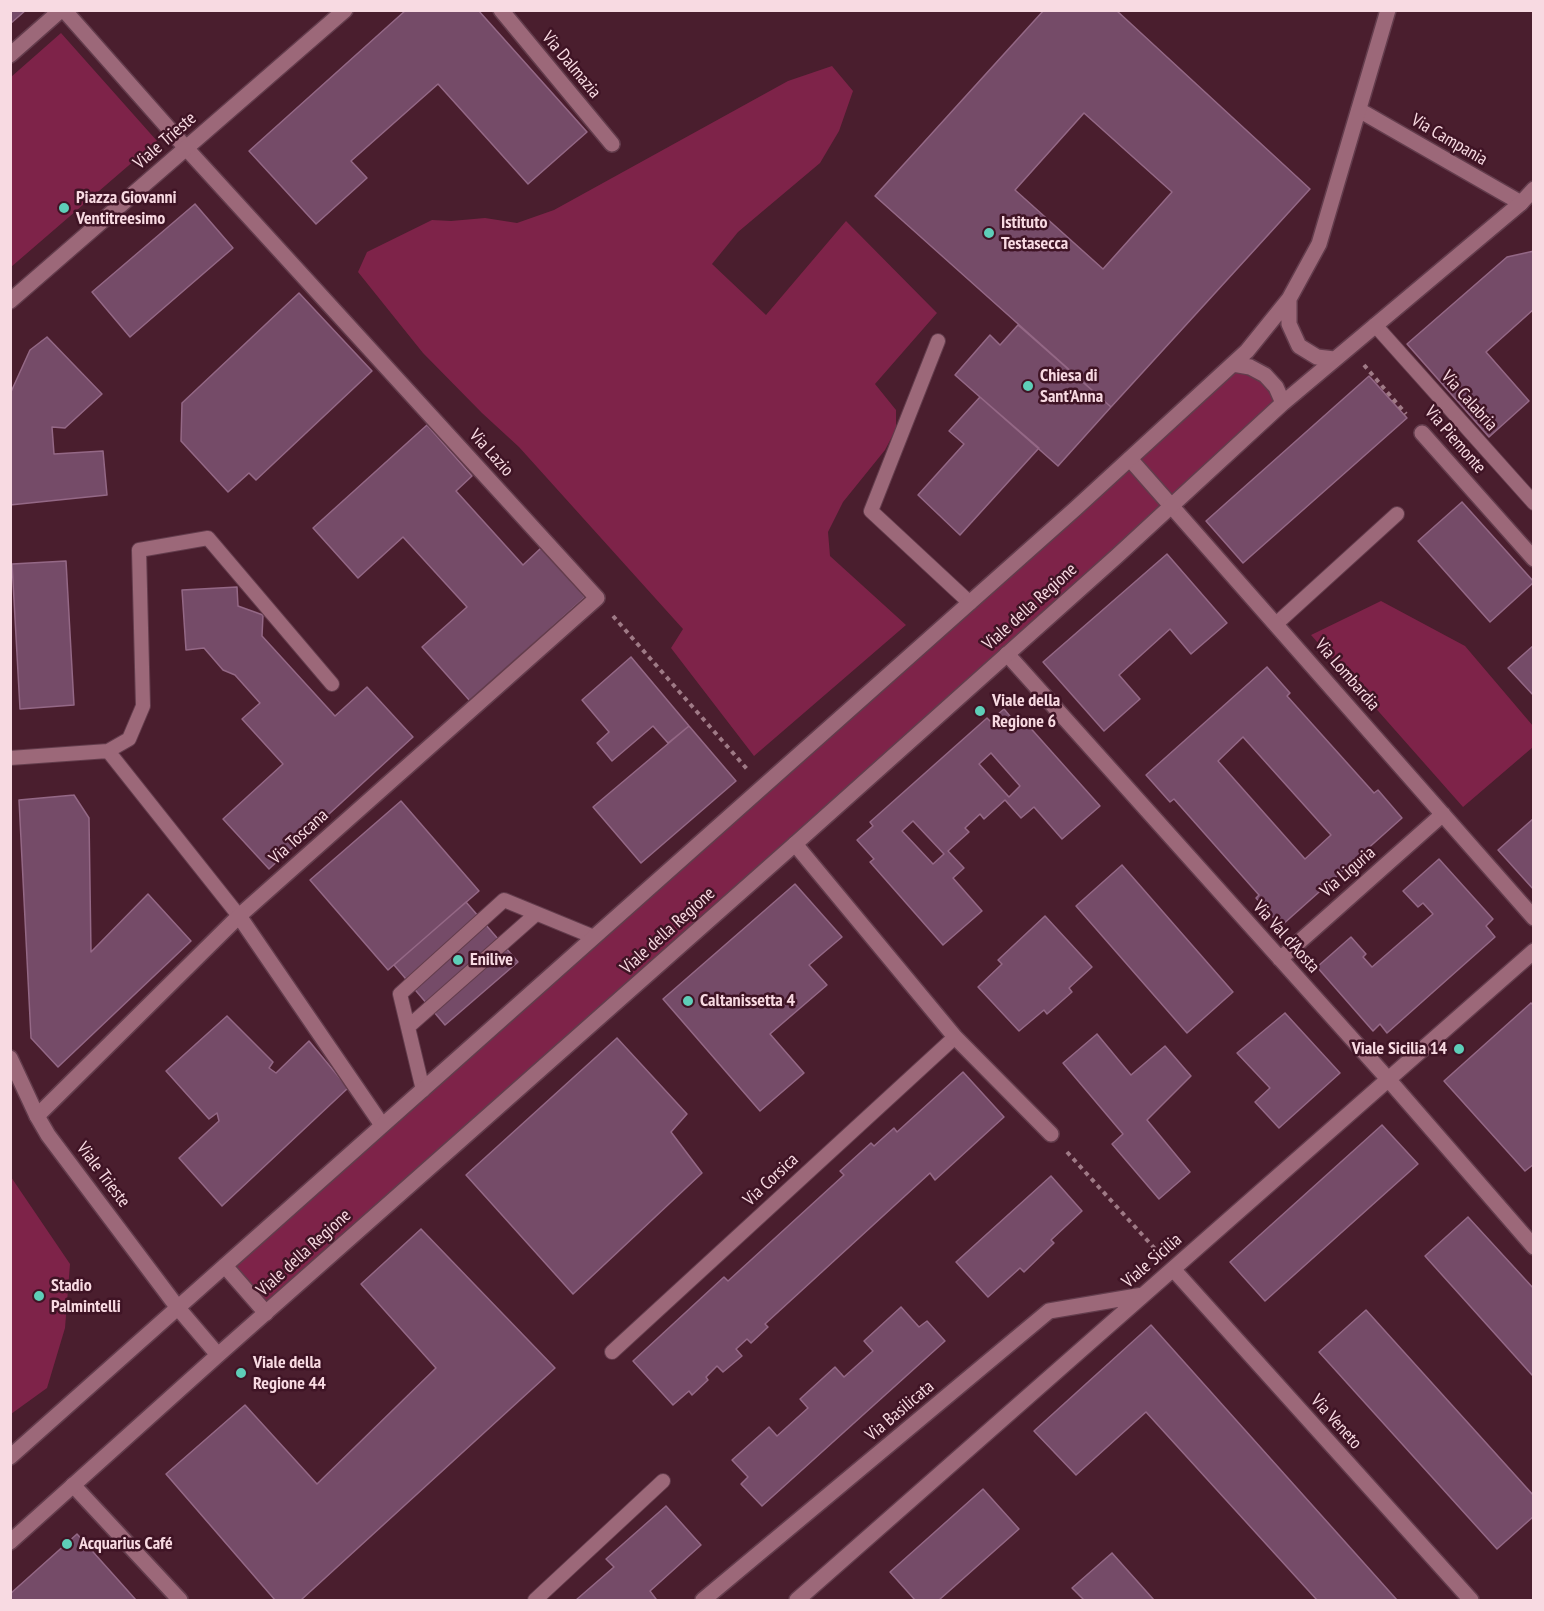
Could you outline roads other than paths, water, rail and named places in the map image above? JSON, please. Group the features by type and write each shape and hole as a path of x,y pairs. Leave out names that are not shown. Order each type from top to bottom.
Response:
{"street":[{"path":"10,55 63,10"},
{"name":"Via Lazio","path":"63,10 597,598"},
{"name":"Viale Trieste","path":"10,301 345,10"},
{"name":"Via Dalmazia","path":"501,10 612,144"},
{"path":"10,1457 970,603 1247,351 1289,299 1319,244 1388,10"},
{"name":"Via Campania","path":"1359,110 1530,194"},
{"path":"1375,325 1530,194"},
{"path":"1289,299 1289,324 1299,346 1317,357 1335,359"},
{"name":"Viale della Regione","path":"10,1542 795,844 1173,505 1283,403 1375,325"},
{"path":"1233,364 1250,367 1265,375 1276,387 1283,403"},
{"name":"Via Piemonte","path":"1422,433 1533,559"},
{"name":"Via Lombardia","path":"1130,459 1173,505 1533,918"},
{"name":"Via Toscana","path":"37,1116 239,916 597,598"},
{"name":"Via Val d'Aosta","path":"1006,654 1388,1079 1533,1248"},
{"name":"Via Liguria","path":"1280,959 1443,814"},
{"path":"795,844 956,1037 1051,1134"},
{"path":"239,916 382,1125"},
{"name":"Viale Sicilia","path":"797,1600 1533,951"},
{"name":"Viale Trieste","path":"10,1058 48,1135 178,1308 218,1355"},
{"path":"225,1266 266,1313"},
{"name":"Via Veneto","path":"1173,1269 1471,1600"},
{"name":"Via Basilicata","path":"703,1600 1050,1311 1143,1295"},
{"path":"73,1485 180,1600"}],"lane":[{"name":"Via Calabria","path":"1375,325 1533,503"},
{"path":"938,341 871,511 970,603"},
{"path":"1276,624 1397,514"},
{"path":"10,759 108,751 129,739 144,706 139,550 208,538 332,684"},
{"path":"108,751 239,916"},
{"path":"423,1090 400,994 504,900 594,937"},
{"path":"408,1028 536,914"},
{"name":"Via Corsica","path":"612,1352 956,1037"},
{"path":"535,1600 663,1481"}],"place":[{"name":"Piazza Giovanni Ventitreesimo","path":"64,208"},
{"name":"Istituto Testasecca","path":"989,233"},
{"name":"Chiesa di Sant'Anna","path":"1028,386"},
{"name":"Viale della Regione 6","path":"980,711"},
{"name":"Enilive","path":"458,960"},
{"name":"Caltanissetta 4","path":"688,1001"},
{"name":"Viale Sicilia 14","path":"1459,1049"},
{"name":"Stadio Palmintelli","path":"39,1296"},
{"name":"Viale della Regione 44","path":"241,1373"},
{"name":"Acquarius Café","path":"67,1544"}]}
